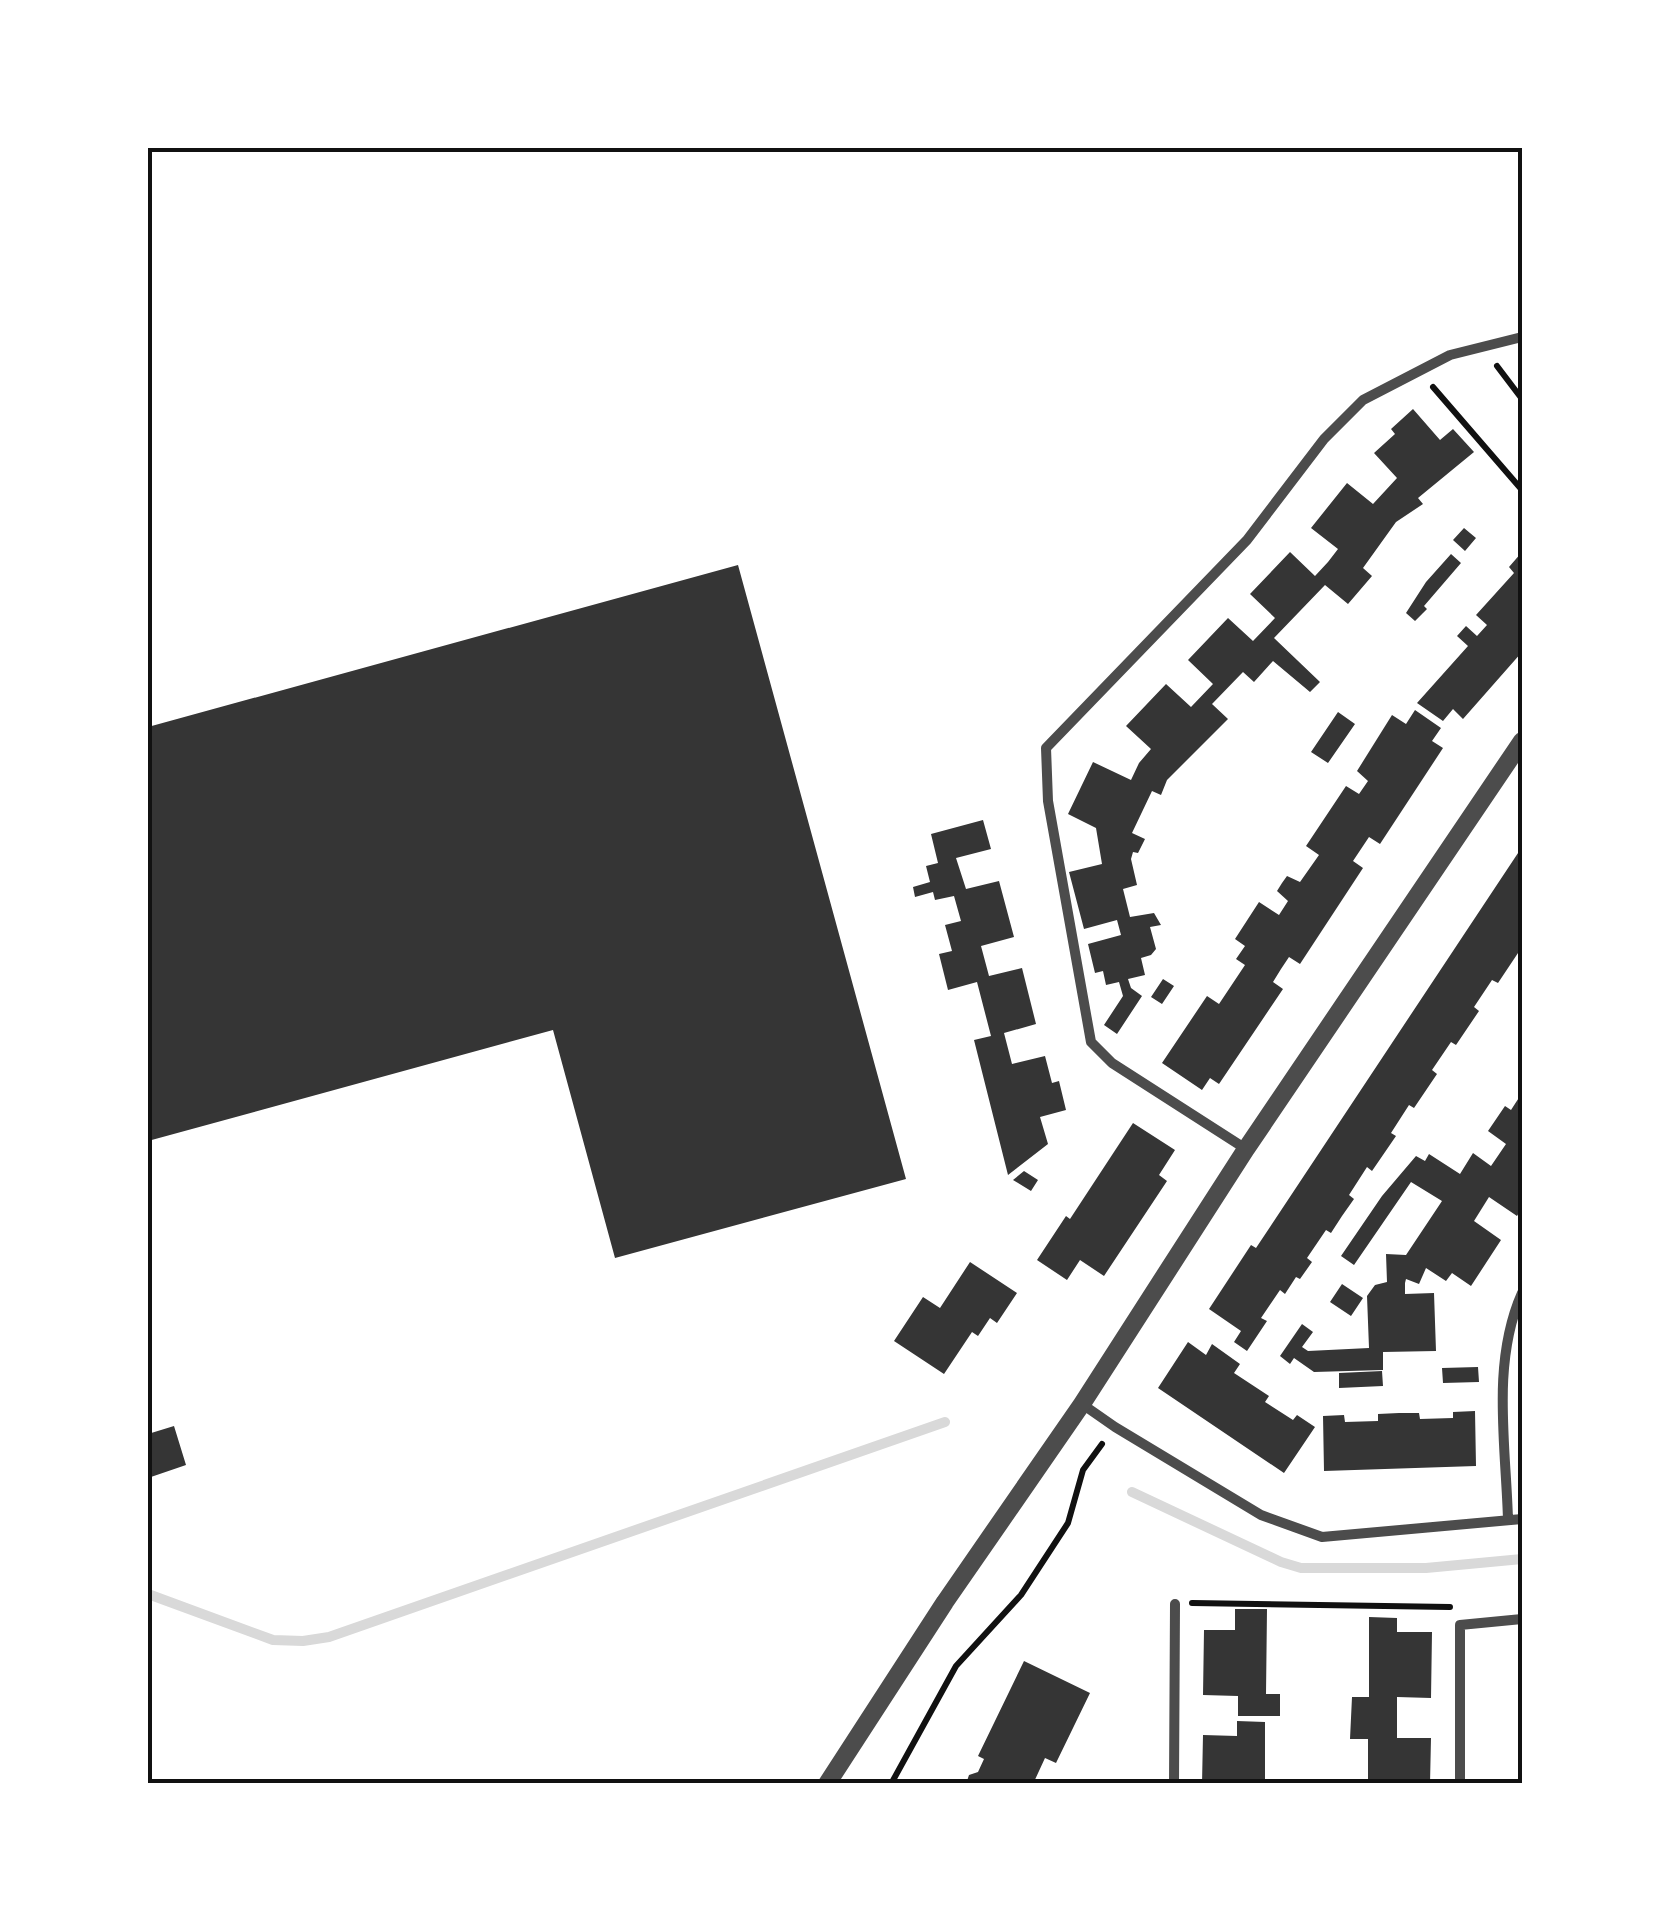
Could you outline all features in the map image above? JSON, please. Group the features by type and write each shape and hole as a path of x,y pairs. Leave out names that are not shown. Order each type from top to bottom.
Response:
{"street":[{"path":"1246,1149 1112,1063 1091,1042 1048,801 1046,748 1246,540 1324,439 1363,400 1450,355 1522,337"},
{"path":"827,1784 944,1602 1082,1404 1246,1149 1522,741"},
{"path":"1508,1520 1503,1355 1522,1293"},
{"path":"1082,1404 1262,1514 1322,1538 1522,1519"},
{"path":"1174,1784 1175,1604"},
{"path":"1460,1784 1460,1625 1522,1619"},
{"path":"844,1784 846,1758"}],"path":[{"path":"1484,349 1522,399"},
{"path":"1420,372 1522,490"},
{"path":"891,1784 956,1666 1021,1595 1068,1523 1083,1470 1115,1427"},
{"path":"1175,1604 1452,1608 1460,1625"}],"building":[{"path":"1413,409 1440,440 1453,429 1474,452 1418,498 1423,504 1396,522 1363,568 1372,576 1348,604 1325,585 1274,638 1320,682 1310,692 1273,661 1254,682 1243,672 1212,704 1228,719 1167,780 1161,795 1152,791 1132,833 1145,839 1131,859 1137,885 1123,889 1130,917 1154,913 1161,925 1150,927 1156,949 1141,958 1145,975 1128,979 1131,988 1142,996 1117,1034 1104,1025 1123,996 1119,982 1106,985 1103,971 1095,973 1088,944 1121,935 1117,920 1084,929 1069,872 1102,864 1096,828 1068,814 1093,762 1131,780 1151,749 1126,726 1166,684 1191,707 1213,684 1188,660 1228,618 1253,641 1275,618 1250,594 1290,552 1315,576 1328,562 1338,549 1311,528 1347,483 1373,504 1397,478 1374,453 1395,434 1391,429"},
{"path":"1464,528 1476,538 1465,551 1453,540"},
{"path":"1522,552 1522,652 1463,719 1453,709 1443,721 1417,703 1468,646 1457,636 1466,626 1477,636 1487,625 1476,615 1514,573 1509,567"},
{"path":"1451,554 1461,563 1415,621 1406,613"},
{"path":"738,565 906,1179 615,1258 553,1030 148,1141 148,727"},
{"path":"1415,710 1441,728 1432,741 1443,748 1380,844 1369,837 1353,861 1363,868 1300,964 1289,957 1281,969 1273,982 1283,989 1219,1084 1210,1078 1202,1090 1162,1063 1207,996 1219,1004 1245,965 1236,959 1245,946 1235,939 1259,902 1279,915 1288,901 1277,891 1282,883 1287,876 1300,882 1319,855 1306,846 1346,786 1359,794 1368,781 1357,771 1392,715 1406,724"},
{"path":"1338,712 1355,724 1328,763 1311,752"},
{"path":"983,820 991,849 956,858 966,889 999,881 1014,937 981,946 989,976 1022,968 1036,1024 1004,1033 1012,1064 1045,1056 1052,1083 1059,1081 1066,1110 1040,1117 1048,1144 1008,1175 974,1040 991,1036 977,982 948,990 939,954 952,951 945,925 961,921 954,896 935,900 933,892 915,897 913,887 930,882 926,866 938,863 931,834"},
{"path":"1522,847 1522,952 1498,983 1492,980 1474,1007 1479,1011 1456,1045 1451,1042 1432,1070 1437,1074 1414,1108 1409,1105 1391,1133 1396,1136 1372,1171 1367,1167 1349,1195 1354,1199 1331,1233 1326,1230 1307,1258 1312,1262 1285,1294 1280,1290 1261,1318 1267,1321 1247,1351 1234,1342 1241,1331 1209,1309 1251,1245 1256,1248"},
{"path":"1163,979 1174,986 1162,1004 1151,997"},
{"path":"1522,1093 1522,1208 1517,1216 1489,1197 1474,1221 1501,1240 1471,1286 1452,1273 1446,1281 1426,1268 1419,1284 1406,1279 1405,1294 1434,1293 1436,1351 1383,1352 1383,1370 1314,1372 1294,1358 1290,1364 1280,1356 1302,1324 1313,1332 1302,1347 1308,1351 1369,1348 1367,1296 1375,1285 1387,1282 1386,1254 1406,1255 1442,1201 1411,1182 1354,1265 1341,1256 1382,1196 1416,1156 1425,1161 1429,1154 1460,1174 1473,1153 1491,1166 1506,1144 1488,1131 1505,1106 1511,1110"},
{"path":"1133,1123 1175,1150 1159,1175 1167,1181 1104,1276 1080,1260 1067,1280 1037,1260 1066,1216 1070,1219"},
{"path":"1024,1171 1038,1180 1031,1191 1013,1180"},
{"path":"970,1262 1017,1293 997,1323 990,1318 978,1336 972,1332 944,1374 894,1341 923,1297 940,1308"},
{"path":"1342,1284 1363,1298 1351,1316 1330,1302"},
{"path":"1188,1342 1206,1355 1212,1344 1240,1364 1234,1373 1269,1396 1265,1402 1293,1420 1297,1415 1315,1427 1284,1473 1158,1388"},
{"path":"1478,1367 1479,1382 1443,1383 1442,1368"},
{"path":"1382,1371 1383,1386 1339,1388 1339,1373"},
{"path":"1475,1411 1476,1466 1324,1471 1323,1416 1344,1415 1345,1422 1378,1421 1378,1414 1419,1413 1420,1419 1453,1418 1453,1412"},
{"path":"174,1426 186,1465 148,1478 148,1434"},
{"path":"1235,1609 1267,1609 1266,1694 1280,1694 1280,1716 1238,1716 1238,1696 1203,1695 1204,1630 1235,1630"},
{"path":"1369,1617 1397,1618 1397,1632 1432,1632 1431,1698 1397,1697 1397,1738 1431,1738 1430,1784 1368,1784 1368,1739 1350,1739 1352,1697 1369,1697"},
{"path":"1024,1661 1090,1693 1056,1763 1045,1758 1033,1784 966,1784 969,1775 978,1772 984,1759 978,1756"},
{"path":"1237,1721 1265,1722 1265,1784 1202,1784 1203,1735 1237,1736"}],"waterway":[{"path":"148,1594 273,1640 329,1637 945,1422"},
{"path":"1132,1492 1301,1568 1426,1568 1522,1559"}]}
